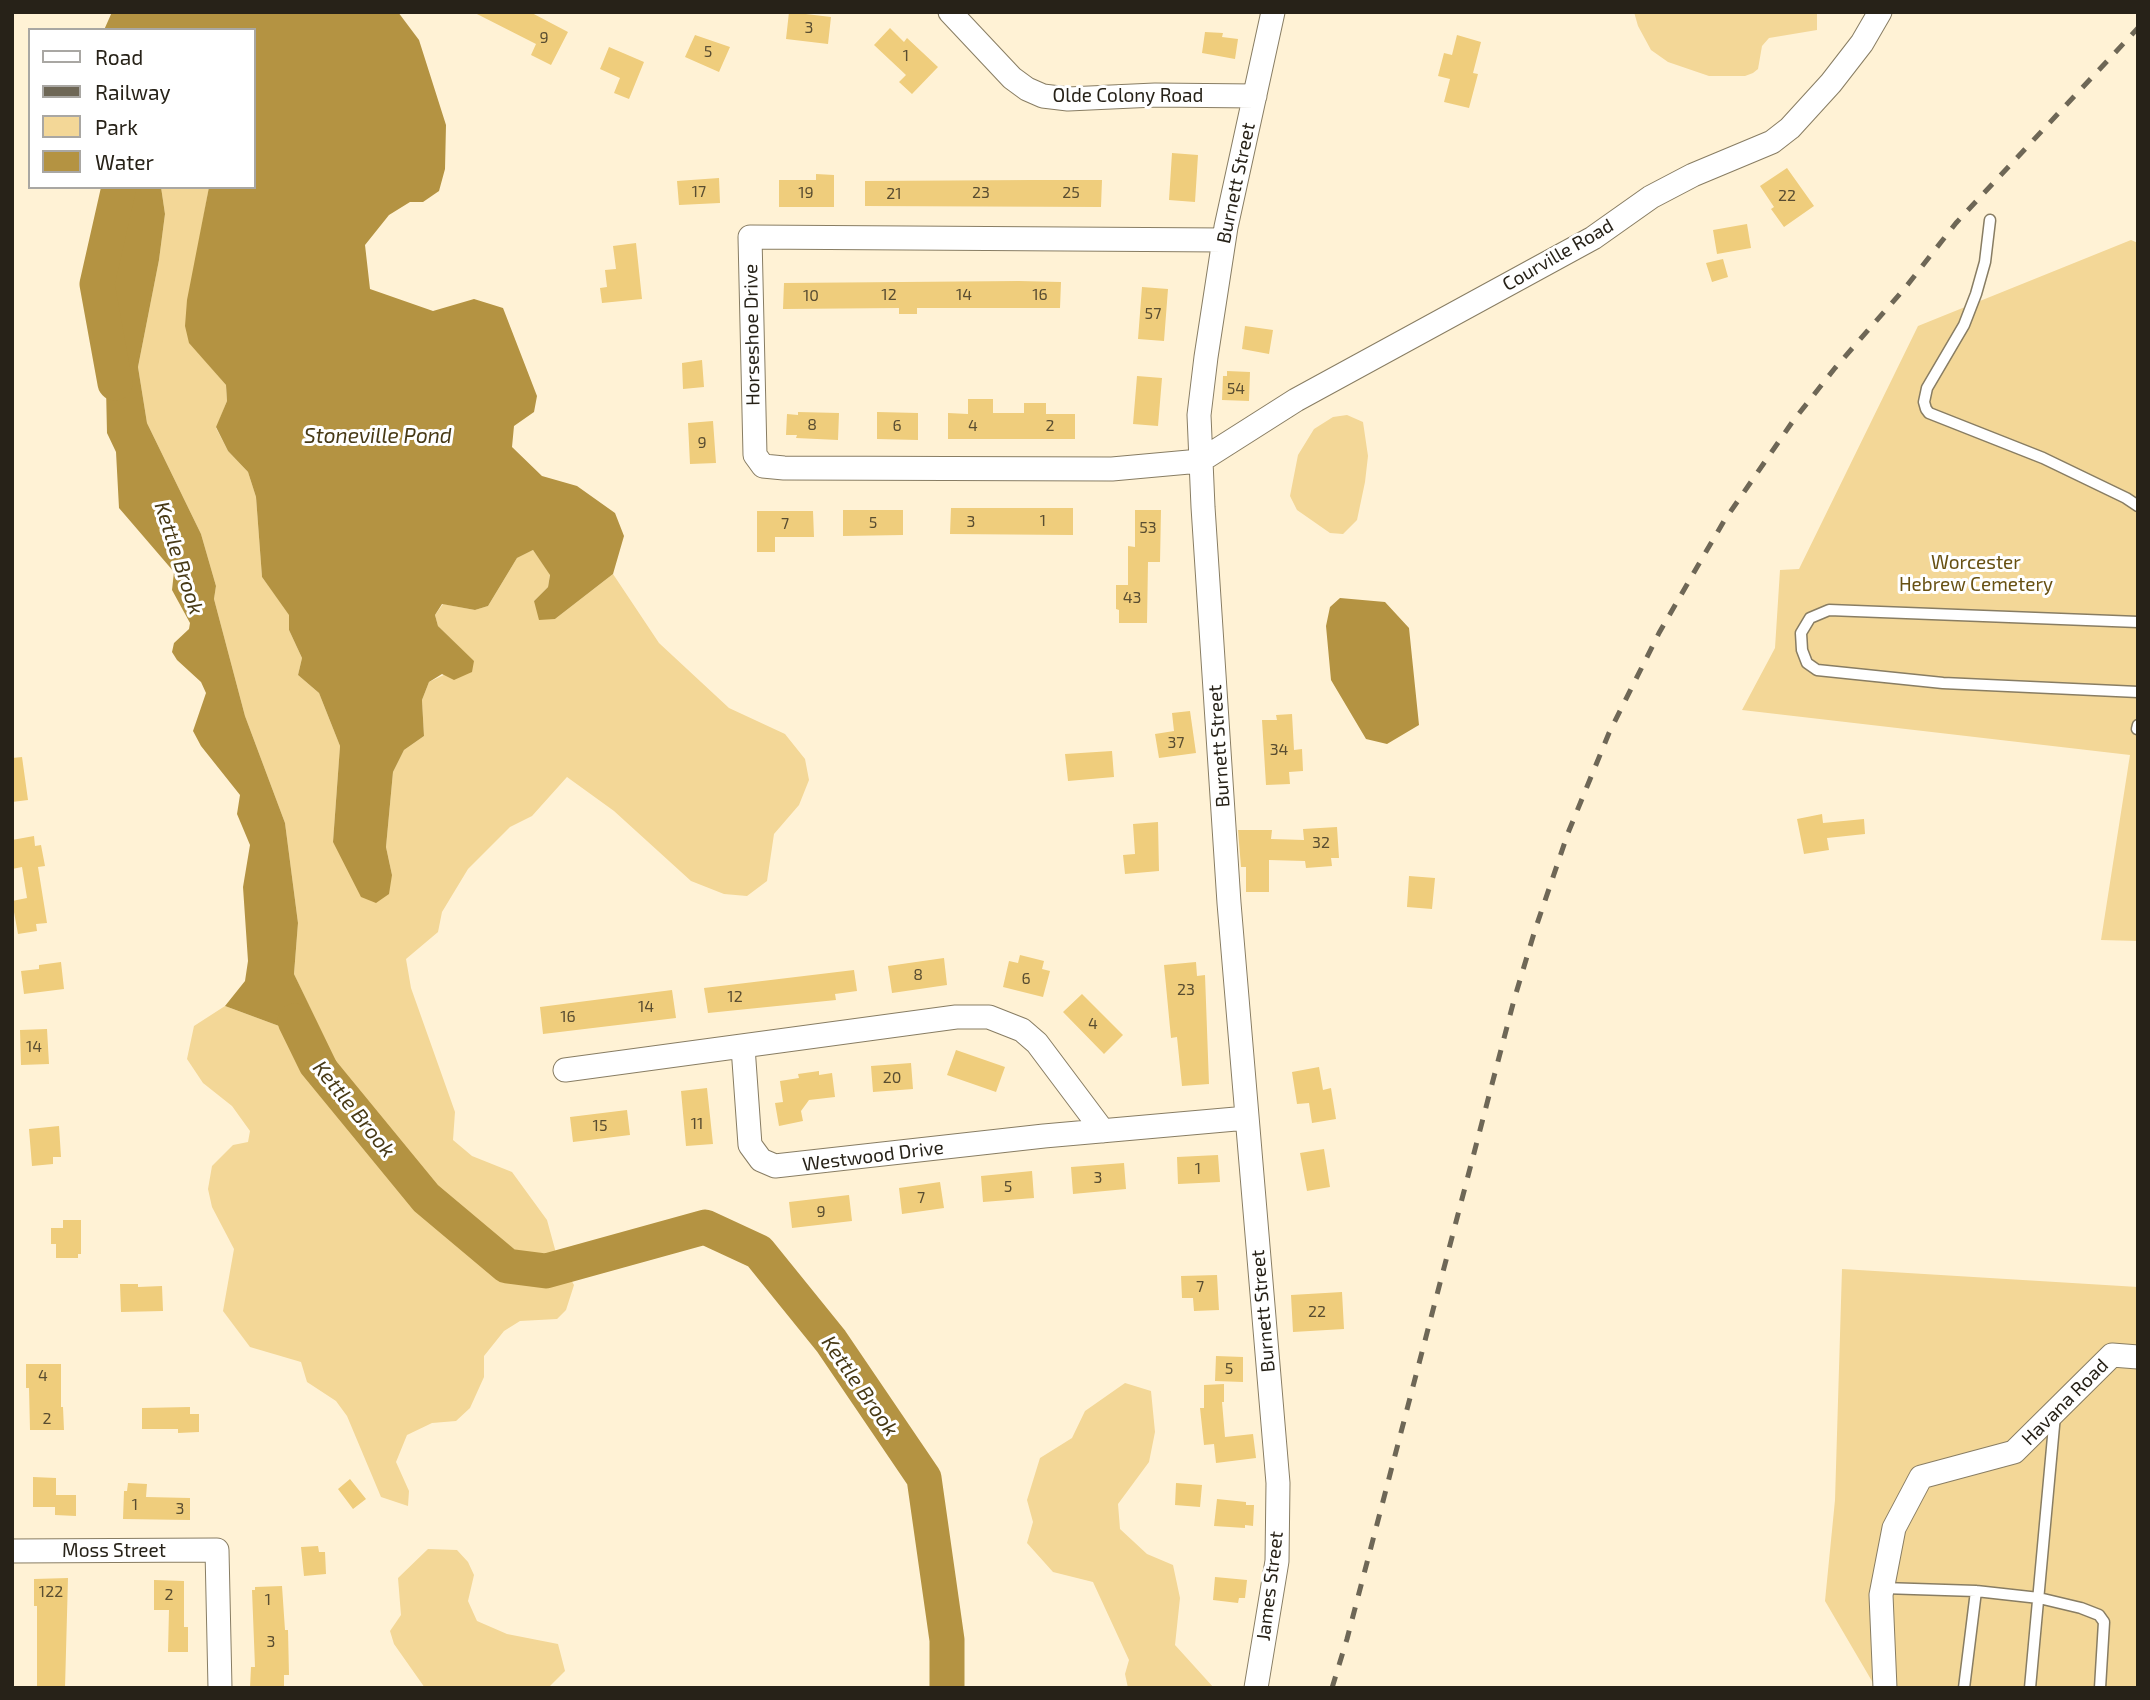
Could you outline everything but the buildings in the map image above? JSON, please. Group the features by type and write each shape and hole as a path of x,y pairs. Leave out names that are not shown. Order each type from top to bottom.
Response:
{"street":[{"name":"Olde Colony Road","path":"950,12 1012,78 1043,96 1068,99 1154,95 1255,96"},
{"name":"Burnett Street","path":"1273,12 1224,240 1202,390 1200,461 1229,903 1278,1485"},
{"name":"Courville Road","path":"1200,461 1296,400 1592,238 1661,191 1693,175 1759,149 1778,138 1802,116 1845,66 1870,32 1880,12"},
{"name":"Horseshoe Drive","path":"1200,461 1112,469 763,466 754,449 750,237 1224,240"},
{"path":"565,1070 956,1017 989,1017 1023,1030 1037,1043 1103,1131"},
{"name":"Westwood Drive","path":"743,1047 750,1145 761,1160 775,1166 1247,1118"},
{"name":"Havana Road","path":"1885,1688 1882,1588 1894,1528 1921,1477 2014,1452 2112,1356 2138,1357"},
{"name":"James Street","path":"1256,1688 1278,1561 1278,1485"},
{"name":"Moss Street","path":"12,1551 217,1550 220,1688"}],"lane":[{"path":"1990,220 1985,262 1976,295 1964,325 1927,388 1924,402 1926,409 1929,413 2043,458 2138,506"},
{"path":"2138,622 1829,610 1810,618 1801,633 1802,650 1807,663 1817,670 1943,683 2138,692"},
{"path":"2030,1688 2055,1410"},
{"path":"1882,1588 1976,1591 2039,1598 2099,1615 2104,1622 2100,1688"},
{"path":"1964,1688 1976,1591"}],"green space":[{"path":"1634,12 1817,12 1817,30 1769,38 1762,46 1758,69 1753,73 1745,76 1709,76 1668,62 1651,50"},
{"path":"161,189 209,189 194,269 190,343 226,385 227,401 216,428 228,451 248,472 256,497 262,577 290,615 289,630 302,658 298,675 319,693 340,746 333,842 392,875 386,847 393,772 404,750 424,736 422,700 429,682 473,661 438,626 435,615 443,604 475,610 488,606 517,558 533,550 550,574 548,587 534,601 555,619 613,574 659,643 729,708 785,734 805,759 809,780 799,805 774,834 767,881 747,896 724,894 691,881 614,811 567,777 532,816 510,827 468,869 442,912 438,932 406,959 411,988 455,1112 453,1140 472,1156 512,1172 547,1220 556,1253 574,1285 566,1310 557,1319 520,1321 504,1331 484,1356 484,1377 470,1408 456,1421 432,1423 407,1435 396,1462 409,1491 408,1506 381,1497 347,1416 336,1401 307,1382 301,1362 250,1347 223,1311 234,1249 212,1207 208,1189 212,1166 233,1145 248,1142 250,1131 232,1106 203,1083 187,1059 194,1026 225,1006 279,1026 316,1064 336,1063 294,974 298,923 285,823 245,716 214,599 216,586 201,534 147,423 138,367 165,214"},
{"name":"Worcester Hebrew Cemetery","path":"2131,240 2138,243 2138,941 2101,940 2130,755 1742,710 1775,648 1780,570 1799,569 1918,326"},
{"path":"1347,415 1363,422 1368,456 1365,482 1357,520 1343,534 1330,533 1297,510 1290,496 1298,455 1314,429 1333,417"},
{"path":"1842,1269 2138,1287 2138,1688 1876,1688 1825,1601 1835,1500"},
{"path":"1125,1383 1151,1391 1155,1432 1149,1462 1118,1504 1120,1529 1147,1554 1173,1565 1180,1598 1175,1645 1214,1688 1128,1688 1125,1674 1129,1660 1093,1582 1053,1572 1027,1543 1033,1522 1027,1500 1040,1458 1072,1438 1085,1411"},
{"path":"428,1549 457,1550 468,1562 474,1575 468,1601 477,1621 507,1634 558,1644 565,1671 548,1688 425,1688 394,1644 390,1631 401,1615 398,1578"}],"water":[{"name":"Stoneville Pond","path":"112,12 398,12 419,40 446,125 445,169 439,191 423,202 410,202 389,215 365,245 370,289 433,311 474,299 503,308 537,396 534,412 514,426 512,447 542,476 577,486 615,513 624,536 613,574 555,619 539,620 534,601 548,587 550,575 533,550 517,558 488,606 475,610 442,604 435,615 438,626 474,661 472,672 454,680 442,674 429,682 422,700 424,736 404,750 393,772 386,847 392,875 389,894 376,903 361,897 333,842 340,746 319,693 298,675 302,658 289,630 289,615 262,577 256,497 248,472 228,451 216,427 227,401 226,385 189,343 185,326 187,300 209,189 256,189 256,28 105,28"},
{"path":"111,189 161,189 165,214 159,260 138,367 147,423 201,534 216,586 214,599 245,716 285,823 298,923 294,974 337,1063 316,1064 279,1026 225,1006 245,981 248,961 243,887 250,845 237,814 240,795 201,746 193,731 206,693 201,682 172,652 174,643 189,629 190,623 172,590 174,572 119,508 116,452 107,433 105,341 116,254"},
{"path":"1340,598 1385,602 1409,628 1419,725 1387,744 1366,739 1331,680 1326,626 1330,607"}],"waterway":[{"name":"Kettle Brook","path":"115,383 97,284 119,189"},
{"name":"Kettle Brook","path":"295,1021 316,1064 426,1198 507,1266 546,1271 705,1227 759,1252 831,1341 924,1478 947,1640 947,1688"}],"railway":[{"path":"1332,1688 1514,1000 1568,833 1609,733 1659,633 1724,521 1793,421 1956,223 2138,28"}]}
